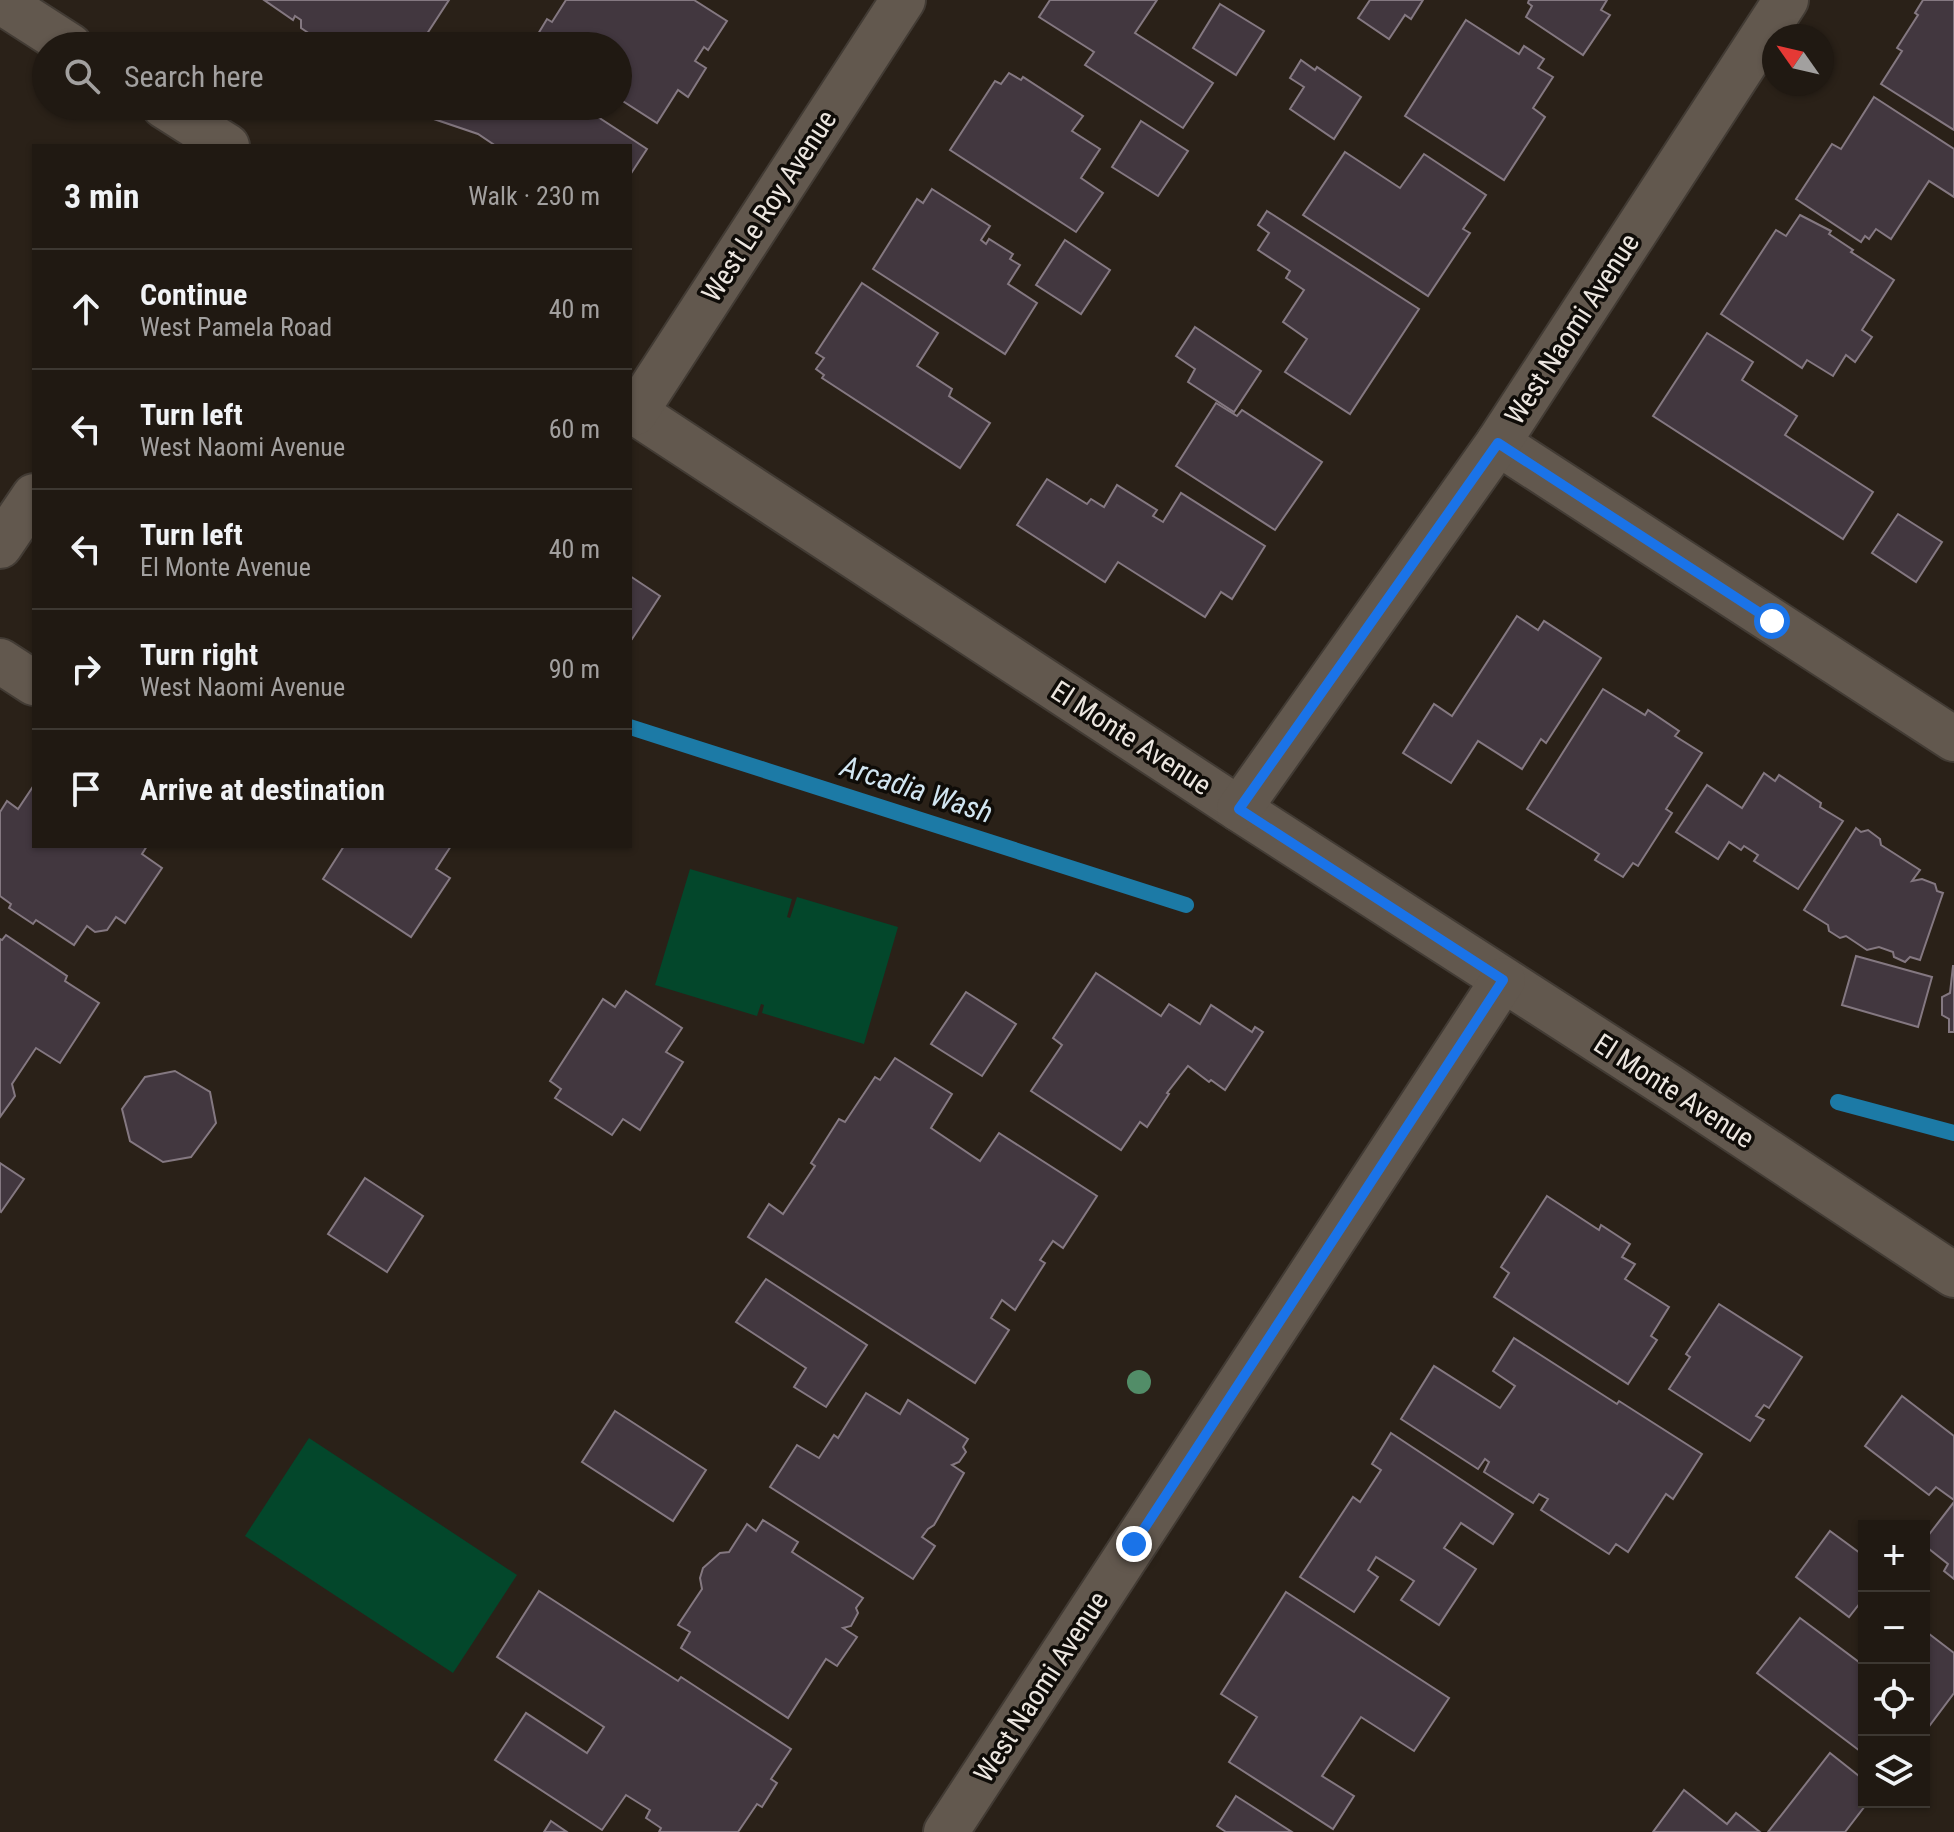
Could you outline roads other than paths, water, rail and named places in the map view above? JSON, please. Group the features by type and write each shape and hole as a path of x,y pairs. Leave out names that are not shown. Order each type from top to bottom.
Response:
{"street":[{"name":"West Le Roy Avenue","path":"632,411 903,0"},
{"name":"West Naomi Avenue","path":"1239,809 1498,443 1786,0"},
{"path":"0,1 48,32"},
{"path":"186,120 224,144"},
{"name":"El Monte Avenue","path":"632,411 1954,1275"},
{"path":"1498,443 1954,739"},
{"path":"0,546 30,501"},
{"path":"0,661 32,682"},
{"name":"West Naomi Avenue","path":"946,1832 1503,980"}],"waterway":[{"name":"Arcadia Wash","path":"632,728 1186,905"},
{"path":"1838,1102 1954,1133"}]}
